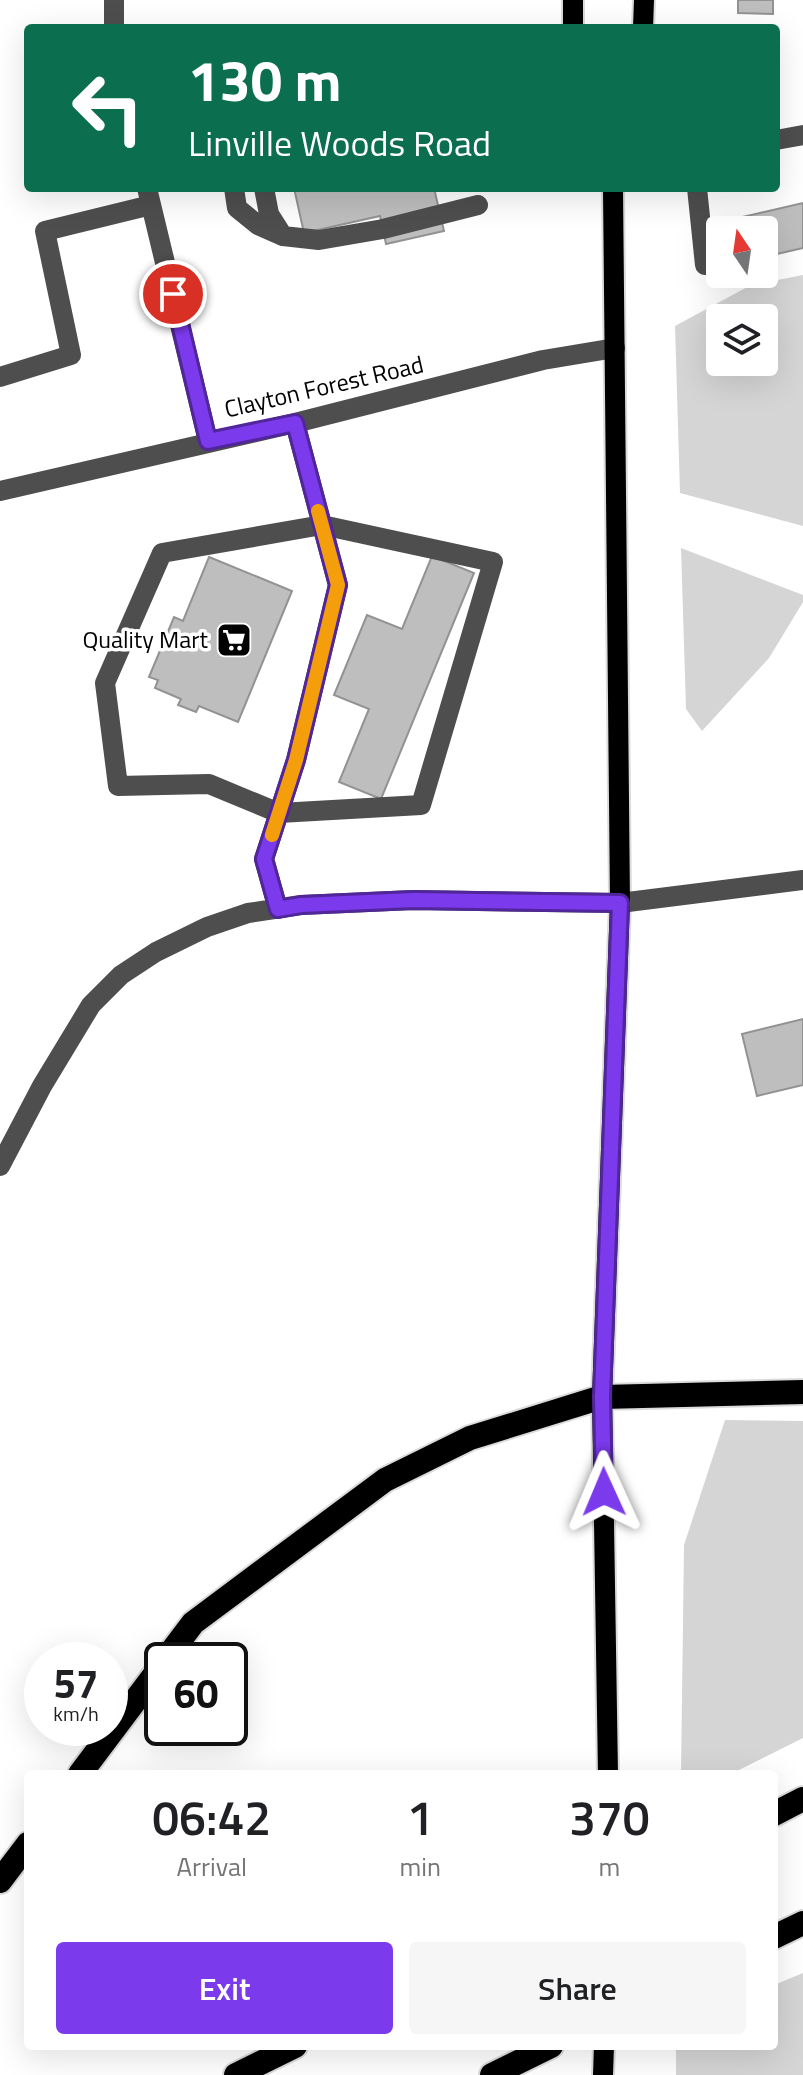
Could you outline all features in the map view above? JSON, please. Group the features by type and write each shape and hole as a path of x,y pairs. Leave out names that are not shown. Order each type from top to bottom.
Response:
{"highway":[{"path":"179,1642 193,1623 385,1480 470,1438 602,1397 803,1392"},
{"path":"83,1770 144,1689"},
{"path":"778,1812 803,1799"},
{"path":"0,1881 24,1849"},
{"path":"778,1935 803,1923"},
{"path":"236,2075 287,2050"},
{"path":"492,2075 543,2050"}],"main road":[{"path":"573,0 573,24"},
{"path":"643,24 644,0"},
{"path":"608,1770 602,1397 620,903 613,192"},
{"path":"603,2075 604,2050"}],"street":[{"path":"114,0 114,24"},
{"path":"780,139 803,135"},
{"path":"235,192 237,208 258,225 283,236 319,240 383,229 478,205"},
{"path":"265,192 269,214 283,236"},
{"path":"697,192 705,265"},
{"path":"0,377 71,355 45,231 149,197 208,441"},
{"name":"Clayton Forest Road","path":"0,491 295,423 543,360 615,348"},
{"path":"278,909 264,859 296,760 338,585 295,423"},
{"path":"322,525 493,562 421,805 279,813 209,784 118,786 105,683 162,553 322,525"},
{"path":"0,1166 42,1086 91,1005 121,975 156,952 207,927 248,913 301,905 413,900 620,903 803,880"}],"shaded area":[{"path":"803,275 803,526 680,493 675,326 706,309 706,376 778,376 778,304 716,304 745,288 778,288 778,280"},
{"path":"681,548 803,595 803,602 769,658 702,731 686,709"},
{"path":"725,1420 803,1421 803,1738 739,1770 681,1770 684,1545"},
{"path":"803,1973 803,2075 676,2075 676,2050 778,2050 778,1983"}],"building":[{"path":"738,0 773,0 773,14 738,13"},
{"path":"295,192 435,192 444,231 386,244 380,216 304,233"},
{"path":"803,203 803,248 778,254 778,216 747,216"},
{"path":"432,556 474,573 381,799 339,782 369,709 334,695 367,615 402,629"},
{"path":"209,557 292,591 238,722 199,706 196,712 178,705 181,699 155,688 158,680 149,677 174,617 183,621"},
{"path":"803,1019 803,1085 757,1096 742,1034"}],"slow traffic":[{"path":"272,835 296,760 338,585 318,511"}],"place":[{"name":"Quality Mart","path":"234,640"}],"route":[{"path":"173,294 208,441 295,423 338,585 296,760 264,859 278,909 301,905 413,900 620,903 602,1397 604,1492"}]}
